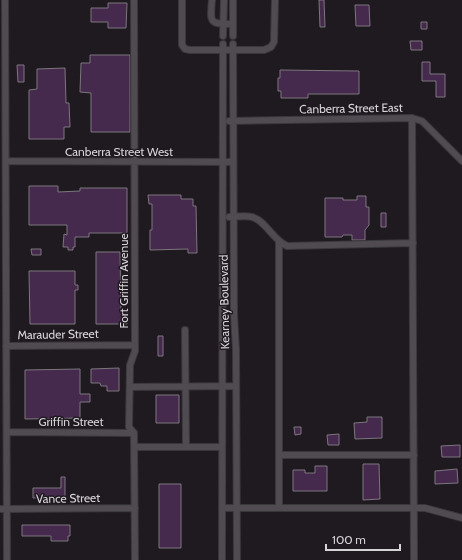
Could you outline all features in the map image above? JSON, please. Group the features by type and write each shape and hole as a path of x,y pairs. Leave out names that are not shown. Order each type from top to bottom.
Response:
{"street":[{"path":"5,0 7,432 3,509 7,560"},
{"name":"Fort Griffin Avenue","path":"134,0 134,351 130,365 129,427 134,433 135,447 135,560"},
{"path":"182,0 182,43 183,47 190,50 223,47 267,49 273,46 275,0"},
{"path":"212,0 210,17 212,21 223,24 233,24"},
{"path":"224,0 224,36"},
{"path":"233,0 233,36"},
{"name":"Kearney Boulevard","path":"222,560 224,217 223,47"},
{"name":"Kearney Boulevard","path":"233,47 233,217 234,315 236,350 237,560"},
{"path":"412,118 414,560"},
{"name":"Canberra Street East","path":"223,121 412,118 422,121 462,161"},
{"name":"Canberra Street West","path":"6,161 233,162"},
{"path":"224,217 248,217 256,219 279,241 287,246 413,242"},
{"path":"279,241 279,508"},
{"path":"185,330 186,447"},
{"name":"Marauder Street","path":"6,346 134,345"},
{"path":"130,387 236,386"},
{"name":"Griffin Street","path":"7,432 134,433"},
{"path":"135,447 222,447"},
{"path":"280,455 414,454"},
{"path":"222,508 414,507 430,508 462,518"},
{"name":"Vance Street","path":"3,509 135,508"}],"building":[{"path":"319,0 324,0 325,27 320,27"},
{"path":"108,3 127,3 126,28 108,28 108,22 91,22 91,8 108,8"},
{"path":"355,5 369,5 370,26 356,26"},
{"path":"421,22 427,22 427,29 421,29"},
{"path":"410,41 422,41 422,50 411,50"},
{"path":"90,55 130,55 130,132 91,132 91,93 80,92 81,63 90,63"},
{"path":"422,62 430,62 430,74 445,74 445,97 436,97 436,81 422,81"},
{"path":"17,65 24,65 24,82 18,82"},
{"path":"65,68 66,103 69,103 70,127 64,127 64,139 29,139 29,90 37,89 37,69"},
{"path":"280,70 359,71 359,94 308,94 308,98 281,98 281,91 278,91 278,78 280,78"},
{"path":"29,186 58,186 58,192 80,191 80,188 127,188 127,233 89,233 89,237 75,237 75,247 73,247 73,250 68,250 68,247 63,247 64,234 67,235 67,225 29,225"},
{"path":"148,195 181,195 181,199 193,199 193,206 196,206 197,253 188,253 188,249 150,250 152,204 149,204"},
{"path":"357,196 366,196 366,207 369,207 369,225 365,230 365,240 352,240 352,235 343,235 342,237 325,237 325,198 357,200"},
{"path":"381,213 386,213 386,227 381,227"},
{"path":"31,249 41,249 41,255 32,255"},
{"path":"96,252 120,252 121,311 127,311 127,324 96,324"},
{"path":"29,271 75,271 75,285 78,285 78,290 75,290 75,324 30,324"},
{"path":"158,336 163,336 163,356 158,356"},
{"path":"119,368 119,391 107,391 107,386 101,386 100,383 91,383 91,369"},
{"path":"80,369 80,394 90,394 90,402 80,402 80,418 25,419 25,370"},
{"path":"156,395 179,395 179,423 156,423"},
{"path":"367,417 382,417 382,438 355,439 354,423 367,422"},
{"path":"294,427 301,427 301,434 295,435"},
{"path":"339,434 339,445 328,445 327,435"},
{"path":"460,445 460,457 442,457 441,446"},
{"path":"363,464 379,464 380,499 363,500"},
{"path":"315,466 327,466 327,491 293,491 293,470 305,470 305,473 315,473"},
{"path":"457,469 458,483 435,484 435,471"},
{"path":"61,477 65,477 65,500 61,500 61,497 33,498 33,488 61,488"},
{"path":"159,484 181,484 181,548 159,548"},
{"path":"22,525 70,525 70,536 68,536 68,541 51,541 51,536 22,536"}]}
